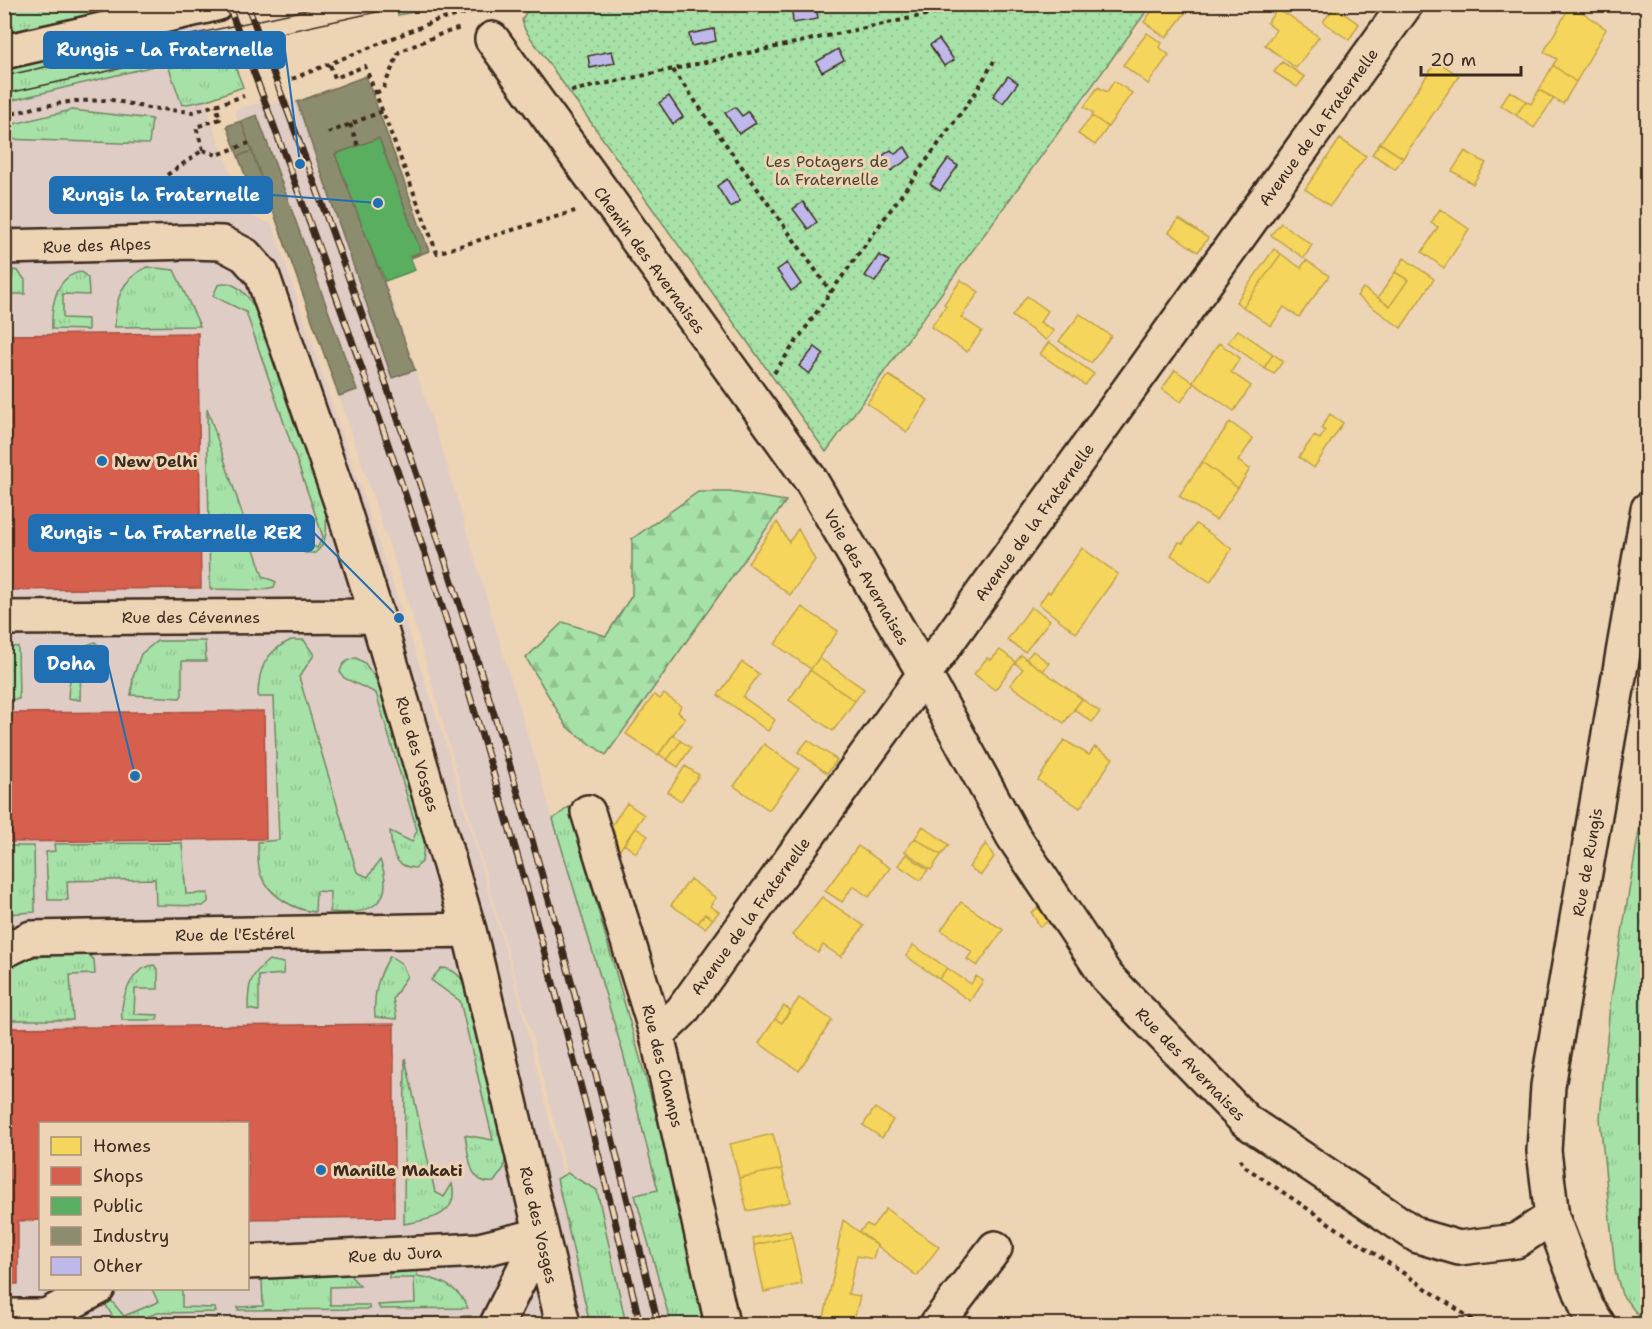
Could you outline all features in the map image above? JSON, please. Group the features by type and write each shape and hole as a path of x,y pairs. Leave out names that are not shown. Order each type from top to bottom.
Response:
{"street":[{"path":"4,52 216,4"},
{"name":"Avenue de la Fraternelle","path":"657,1035 682,1011 1406,4"},
{"name":"Chemin des Avernaises","path":"478,33 599,189 810,479"},
{"name":"Rue des Alpes","path":"4,247 190,242"},
{"name":"Rue des Vosges","path":"190,242 222,243 245,255 262,274 343,508 469,930 563,1324"},
{"name":"Voie des Avernaises","path":"810,479 925,675"},
{"name":"Rue de Rungis","path":"1552,1217 1544,1151 1548,1086 1647,509"},
{"name":"Rue des Cévennes","path":"4,618 377,616"},
{"name":"Rue des Avernaises","path":"925,675 1013,836 1107,977 1246,1121 1418,1236 1459,1248 1516,1240 1552,1217"},
{"name":"Rue des Champs","path":"588,812 657,1035 722,1324"},
{"name":"Rue de l'Estérel","path":"4,951 31,938 469,930"},
{"path":"1552,1217 1587,1308 1598,1324"},
{"path":"497,1324 541,1235"},
{"name":"Rue du Jura","path":"249,1262 479,1250 541,1235"},
{"path":"937,1324 995,1248"},
{"path":"4,1316 46,1316 94,1290"}],"path":[{"path":"564,92 967,6"},
{"path":"292,79 435,21 456,16"},
{"path":"376,93 383,89 399,52 441,34 478,33"},
{"path":"769,381 976,92 994,61"},
{"path":"330,65 335,78 365,66 437,253 599,189"},
{"path":"672,69 831,292"},
{"path":"4,116 75,101 112,100 148,108 193,112 244,96"},
{"path":"203,150 196,127 220,119 216,105"},
{"path":"328,133 383,111"},
{"path":"350,124 358,146"},
{"path":"203,150 217,155 249,143"},
{"path":"167,175 203,150"},
{"path":"1246,1121 1237,1152 1244,1166 1479,1324"}],"shaded area":[{"path":"5,5 193,5 212,55 206,106 245,214 272,224 444,738 518,994 581,1246 597,1324 5,1324"},
{"path":"366,76 429,251 411,258 415,270 385,281 442,449 623,1053 659,1190 635,1195 671,1324 626,1324 597,1190 567,1173 532,1036 412,614 339,396 271,206 258,210 236,148 238,122 235,111 253,104 297,102"}],"green space":[{"path":"5,4 133,4 133,5 5,33"},
{"path":"396,4 449,4 449,5 398,15"},
{"name":"Les Potagers de la Fraternelle","path":"555,4 1151,5 826,452 525,30 522,20 527,11"},
{"path":"160,34 167,63 5,102 4,67"},
{"path":"230,53 243,87 207,100 182,105 169,68"},
{"path":"72,110 152,119 149,144 5,139 5,126"},
{"path":"147,267 174,270 200,326 115,327 116,308 121,291 131,278"},
{"path":"13,270 18,271 25,280 25,294 5,294 5,280 12,280"},
{"path":"82,272 88,278 89,295 63,294 63,318 88,319 88,330 52,329 52,311 56,293 66,279"},
{"path":"228,283 243,292 260,318 325,508 325,538 320,549 315,553 305,553 298,545 296,538 317,548 323,537 246,312 213,296 218,285"},
{"path":"207,408 263,576 276,582 274,587 260,590 210,589"},
{"path":"698,492 730,492 786,501 606,755 567,727 526,658 563,622 606,636 632,595 632,539"},
{"path":"291,640 304,640 314,655 299,677 357,872 368,877 380,860 384,875 385,887 382,897 376,904 357,912 330,912 330,892 316,891 315,912 293,906 273,892 263,880 260,871 258,842 279,840 274,697 258,697 260,678 269,656"},
{"path":"157,641 205,641 206,661 182,661 182,695 180,698 131,695 133,677 141,654"},
{"path":"95,642 103,650 104,659 81,660 80,700 68,698 71,676 76,663 87,645"},
{"path":"4,646 18,647 19,699 5,700"},
{"path":"356,658 365,663 385,693 426,831 422,862 415,868 407,867 398,861 393,850 390,831 412,842 417,830 376,693 344,678 340,672 345,662"},
{"path":"1647,783 1648,1307 1642,1320 1622,1295 1615,1270 1600,1118 1610,1005"},
{"path":"569,807 666,1150 707,1324 671,1324 635,1195 658,1190 623,1053 553,819"},
{"path":"182,843 186,894 208,893 208,902 203,906 156,905 155,879 67,881 68,900 48,900 46,852 55,851 54,844"},
{"path":"5,846 34,846 35,912 5,914"},
{"path":"86,952 94,960 95,974 70,975 73,1020 5,1020 5,971 26,958"},
{"path":"390,956 402,964 407,976 393,999 397,1019 375,1017 377,985"},
{"path":"269,960 284,963 283,974 259,976 259,1011 248,1009 251,981 257,971"},
{"path":"154,965 158,970 158,989 135,989 134,1014 158,1015 157,1020 122,1020 125,994 133,978 146,967"},
{"path":"441,968 453,971 468,987 506,1153 504,1168 494,1182 479,1179 474,1174 469,1159 465,1135 493,1140 460,1001 431,980"},
{"path":"405,1058 435,1192 444,1197 452,1184 453,1195 447,1210 423,1221 404,1224"},
{"path":"567,1173 597,1190 626,1324 590,1324 557,1179"},
{"path":"249,1269 345,1270 360,1286 330,1287 330,1305 369,1305 369,1309 238,1310 238,1307 263,1306 262,1280 249,1279"},
{"path":"417,1269 417,1276 433,1279 453,1289 464,1300 468,1308 380,1309 378,1305 415,1303 414,1278 389,1278 389,1275 394,1270"},
{"path":"152,1290 182,1290 182,1307 215,1308 216,1312 157,1313 133,1324 117,1324 104,1302 109,1298 124,1316 158,1302"},
{"path":"471,1316 472,1324 355,1324 353,1319"},
{"path":"217,1318 217,1324 154,1324 162,1321 197,1322"}],"building: Homes":[{"path":"1157,4 1192,4 1166,38 1144,22"},
{"path":"1571,4 1606,29 1576,82 1553,65 1557,59 1544,52"},
{"path":"1334,7 1359,24 1349,40 1323,22"},
{"path":"1277,9 1319,37 1296,68 1265,45 1276,30 1267,23"},
{"path":"1147,33 1162,43 1159,47 1169,55 1148,84 1123,65"},
{"path":"1437,61 1459,76 1403,158 1380,143"},
{"path":"1282,62 1305,77 1297,87 1274,72"},
{"path":"1553,65 1576,82 1563,104 1539,90"},
{"path":"1114,81 1132,93 1108,127 1084,107 1098,87 1107,92"},
{"path":"1539,90 1554,98 1534,128 1516,115 1526,101 1531,104"},
{"path":"1510,91 1526,101 1516,115 1500,105"},
{"path":"1092,116 1108,127 1095,145 1078,134"},
{"path":"1340,139 1366,156 1330,206 1305,189"},
{"path":"1380,143 1403,158 1395,169 1372,154"},
{"path":"1465,151 1486,163 1473,184 1452,171"},
{"path":"1440,209 1469,229 1444,268 1422,252 1438,227 1431,223"},
{"path":"1179,219 1208,238 1198,252 1169,232"},
{"path":"1281,223 1312,245 1304,258 1271,235"},
{"path":"1274,249 1281,254 1243,307 1236,302"},
{"path":"1281,254 1301,268 1306,260 1329,276 1299,317 1284,307 1271,326 1243,307"},
{"path":"1404,258 1434,279 1401,328 1357,296 1363,288 1390,306 1408,280 1395,272"},
{"path":"1395,272 1408,280 1390,306 1378,298"},
{"path":"961,280 979,292 961,317 982,331 967,352 931,327"},
{"path":"1027,296 1048,311 1040,322 1054,331 1046,340 1012,316"},
{"path":"1080,314 1111,336 1091,363 1059,341"},
{"path":"1238,330 1273,354 1264,368 1228,342"},
{"path":"1049,342 1094,374 1085,385 1040,354"},
{"path":"1219,343 1240,358 1231,372 1251,386 1234,411 1192,382"},
{"path":"1273,354 1283,361 1274,374 1264,368"},
{"path":"1175,370 1194,383 1181,402 1162,389"},
{"path":"888,375 928,400 907,432 867,403"},
{"path":"1330,414 1343,423 1314,468 1299,457 1314,436 1320,439 1325,431 1321,428"},
{"path":"1230,422 1253,439 1238,461 1250,469 1238,488 1202,462"},
{"path":"1202,462 1238,488 1216,520 1179,496"},
{"path":"777,522 789,542 798,529 815,560 790,595 748,563"},
{"path":"1196,524 1232,549 1210,582 1171,555 1179,542 1183,543"},
{"path":"1082,548 1118,574 1076,633 1039,604 1048,591 1050,593"},
{"path":"802,607 838,631 811,669 775,644"},
{"path":"1031,607 1050,620 1025,652 1007,640"},
{"path":"1000,650 1016,662 995,690 974,674 987,658 991,660"},
{"path":"1033,651 1049,663 1043,671 1026,659"},
{"path":"1021,655 1082,699 1064,723 1010,685 1023,669 1015,663"},
{"path":"819,658 864,689 855,701 810,670"},
{"path":"742,662 759,674 743,697 775,720 768,731 718,695"},
{"path":"810,670 855,701 833,731 789,700"},
{"path":"664,694 681,706 678,712 685,718 658,755 626,734 654,695 660,699"},
{"path":"1082,699 1100,712 1092,722 1074,709"},
{"path":"673,735 681,741 667,760 659,754"},
{"path":"808,740 837,760 827,773 798,752"},
{"path":"1064,740 1089,755 1095,747 1113,758 1080,808 1038,780"},
{"path":"681,741 691,748 678,767 667,760"},
{"path":"764,744 799,769 769,810 734,786"},
{"path":"685,766 699,775 681,801 668,792"},
{"path":"627,803 644,815 619,851 612,825"},
{"path":"923,826 949,845 941,855 915,838"},
{"path":"636,828 648,836 636,853 624,844"},
{"path":"915,838 941,855 931,870 905,851"},
{"path":"986,843 994,857 981,875 969,867"},
{"path":"858,846 890,868 869,897 853,886 842,902 825,891"},
{"path":"906,854 928,870 920,880 898,865"},
{"path":"690,879 716,898 710,906 719,912 713,919 705,914 698,923 671,905"},
{"path":"822,897 864,926 841,957 823,945 818,953 792,935"},
{"path":"961,902 1003,930 977,966 967,959 972,952 941,930"},
{"path":"1040,907 1048,921 1040,927 1031,912"},
{"path":"705,914 713,919 705,928 698,923"},
{"path":"913,945 947,968 939,979 906,956"},
{"path":"947,968 971,984 976,976 983,981 970,1001 939,979"},
{"path":"799,998 832,1020 799,1071 759,1043 775,1019 782,1023"},
{"path":"784,1006 790,1010 782,1023 775,1019"},
{"path":"875,1108 893,1120 882,1138 863,1125"},
{"path":"773,1134 782,1169 739,1178 730,1144"},
{"path":"782,1169 790,1202 747,1211 739,1178"},
{"path":"886,1209 939,1247 917,1276 859,1232 867,1224 872,1227"},
{"path":"843,1220 877,1245 873,1259 857,1256 848,1294 860,1296 853,1324 833,1324 823,1322 839,1250 837,1250"},
{"path":"790,1231 792,1237 754,1245 753,1238"},
{"path":"792,1237 802,1284 764,1292 754,1245"}],"building: Shops":[{"name":"New Delhi","path":"198,333 201,588 4,590 4,335"},
{"path":"264,711 266,839 4,842 4,713"},
{"name":"Manille Makati","path":"394,1024 394,1217 249,1219 249,1122 39,1122 39,1220 18,1221 18,1284 4,1284 4,1028"}],"building: Public":[{"path":"379,138 421,252 410,256 415,270 385,281 335,154"}],"building: Industry":[{"path":"366,76 429,251 411,258 410,256 421,252 379,138 335,154 380,269 415,370 392,378 297,102"},
{"path":"257,115 357,390 339,396 241,121"},
{"path":"241,121 252,151 238,156 227,126"},
{"path":"252,151 271,206 258,210 238,156"}],"building: Other":[{"path":"816,6 818,19 793,23 792,11"},
{"path":"714,29 716,41 691,46 689,34"},
{"path":"939,39 954,60 944,66 930,45"},
{"path":"838,49 844,60 822,72 816,62"},
{"path":"612,51 615,63 590,68 588,56"},
{"path":"1008,76 1018,83 1003,103 993,96"},
{"path":"669,96 683,117 673,124 659,103"},
{"path":"735,107 742,116 748,112 756,123 739,134 725,113"},
{"path":"905,147 911,157 891,171 881,157 891,150 895,154"},
{"path":"948,159 958,166 940,191 930,184"},
{"path":"727,179 740,201 730,207 717,186"},
{"path":"803,202 817,222 808,229 793,209"},
{"path":"879,255 889,261 875,282 865,276"},
{"path":"787,263 801,284 791,291 777,270"},
{"path":"815,347 824,354 809,374 799,366"}],"tram line":[{"path":"4,76 333,4"},
{"path":"4,94 413,4"}],"railway":[{"path":"228,4 363,371 438,594 494,775 546,958 595,1140 640,1324"},
{"path":"247,4 362,315 433,524 500,734 582,1021 658,1324"}],"place":[{"name":"Rungis - La Fraternelle","path":"300,164"},
{"name":"Rungis la Fraternelle","path":"378,203"},
{"name":"New Delhi","path":"102,461"},
{"name":"Rungis - La Fraternelle RER","path":"399,618"},
{"name":"Doha","path":"135,776"},
{"name":"Manille Makati","path":"321,1170"}]}
